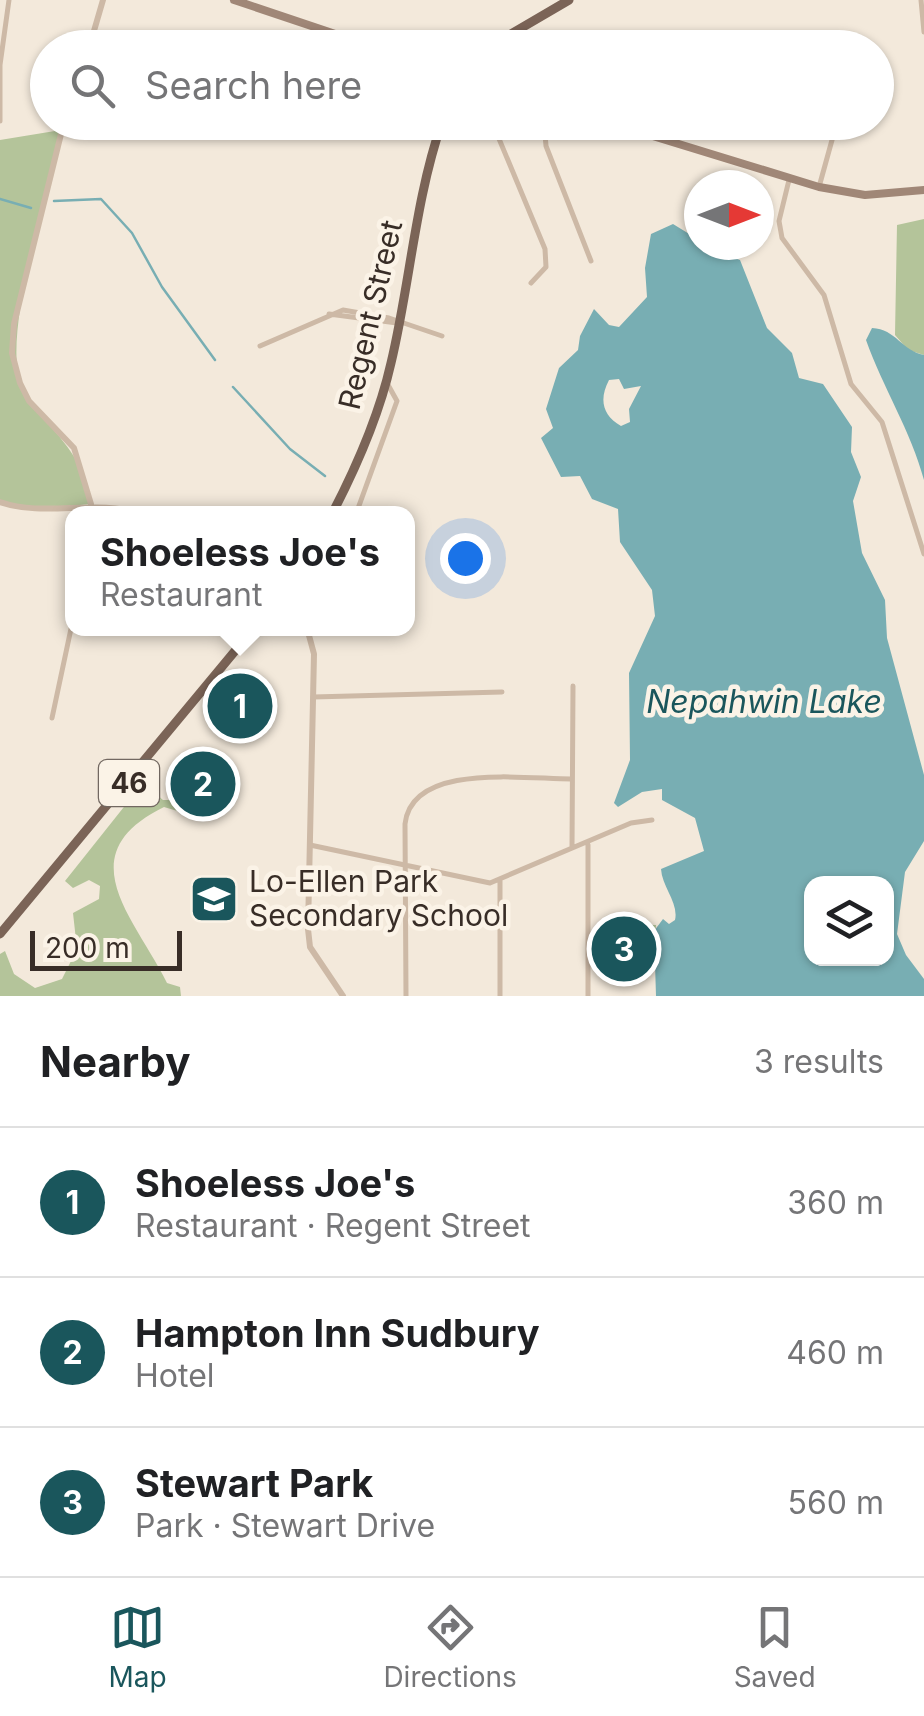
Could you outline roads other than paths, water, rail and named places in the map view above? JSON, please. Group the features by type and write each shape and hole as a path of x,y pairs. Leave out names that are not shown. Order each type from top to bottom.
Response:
{"main road":[{"path":"234,0 323,30"},
{"path":"523,30 570,0"},
{"name":"Regent Street","path":"336,506 372,429 386,383 437,140"},
{"path":"663,140 820,187 865,194 924,190"},
{"name":"46","path":"0,934 247,636"}],"street":[{"path":"0,121 2,35 9,0"},
{"path":"94,30 103,0"},
{"path":"922,0 924,32"},
{"path":"60,140 14,324 12,353 28,401 81,461 91,504"},
{"path":"500,140 545,249 546,266 530,283"},
{"path":"546,140 591,262"},
{"path":"820,187 832,140"},
{"path":"789,180 779,221 782,238 824,295 851,384 882,422 924,554"},
{"path":"260,346 328,314 400,322 442,336"},
{"path":"359,506 397,402 386,383"},
{"path":"0,502 39,509 65,506"},
{"path":"70,506 101,506"},
{"path":"52,718 69,636"},
{"path":"309,636 314,647 310,948 343,996"},
{"path":"572,848 573,686"},
{"path":"312,697 502,692"},
{"path":"406,996 406,812 431,785 442,781 571,778"},
{"path":"310,844 474,882 500,881 631,824 652,820"},
{"path":"588,844 588,996"},
{"path":"500,881 500,996"}],"water":[{"name":"Nepahwin Lake","path":"673,224 684,231 684,260 740,260 767,328 792,353 799,378 823,384 852,427 851,452 861,477 853,501 862,553 885,600 887,638 924,775 924,841 905,872 897,934 906,955 924,979 924,996 656,996 654,931 663,919 669,924 675,920 676,914 661,869 704,851 695,818 662,800 662,789 642,792 618,807 614,803 630,760 629,673 655,616 652,590 620,542 618,509 592,499 580,476 561,477 541,438 553,428 546,409 559,368 578,350 580,336 594,309 609,325 619,327 647,297 645,268 651,234","holes":["619,379 624,389 641,386 629,409 630,422 621,426 606,412 603,400 609,380"]},
{"path":"872,328 887,332 924,355 924,480 866,340"}],"waterway":[{"path":"0,199 31,208"},
{"path":"54,201 101,199 132,233 162,287 215,360"},
{"path":"233,387 290,449 325,476"}],"place":[{"name":"Shoeless Joe's","path":"240,706"},
{"name":"Hampton Inn Sudbury","path":"203,784"},
{"name":"Lo-Ellen Park Secondary School","path":"214,899"},
{"name":"Stewart Park","path":"624,949"}]}
